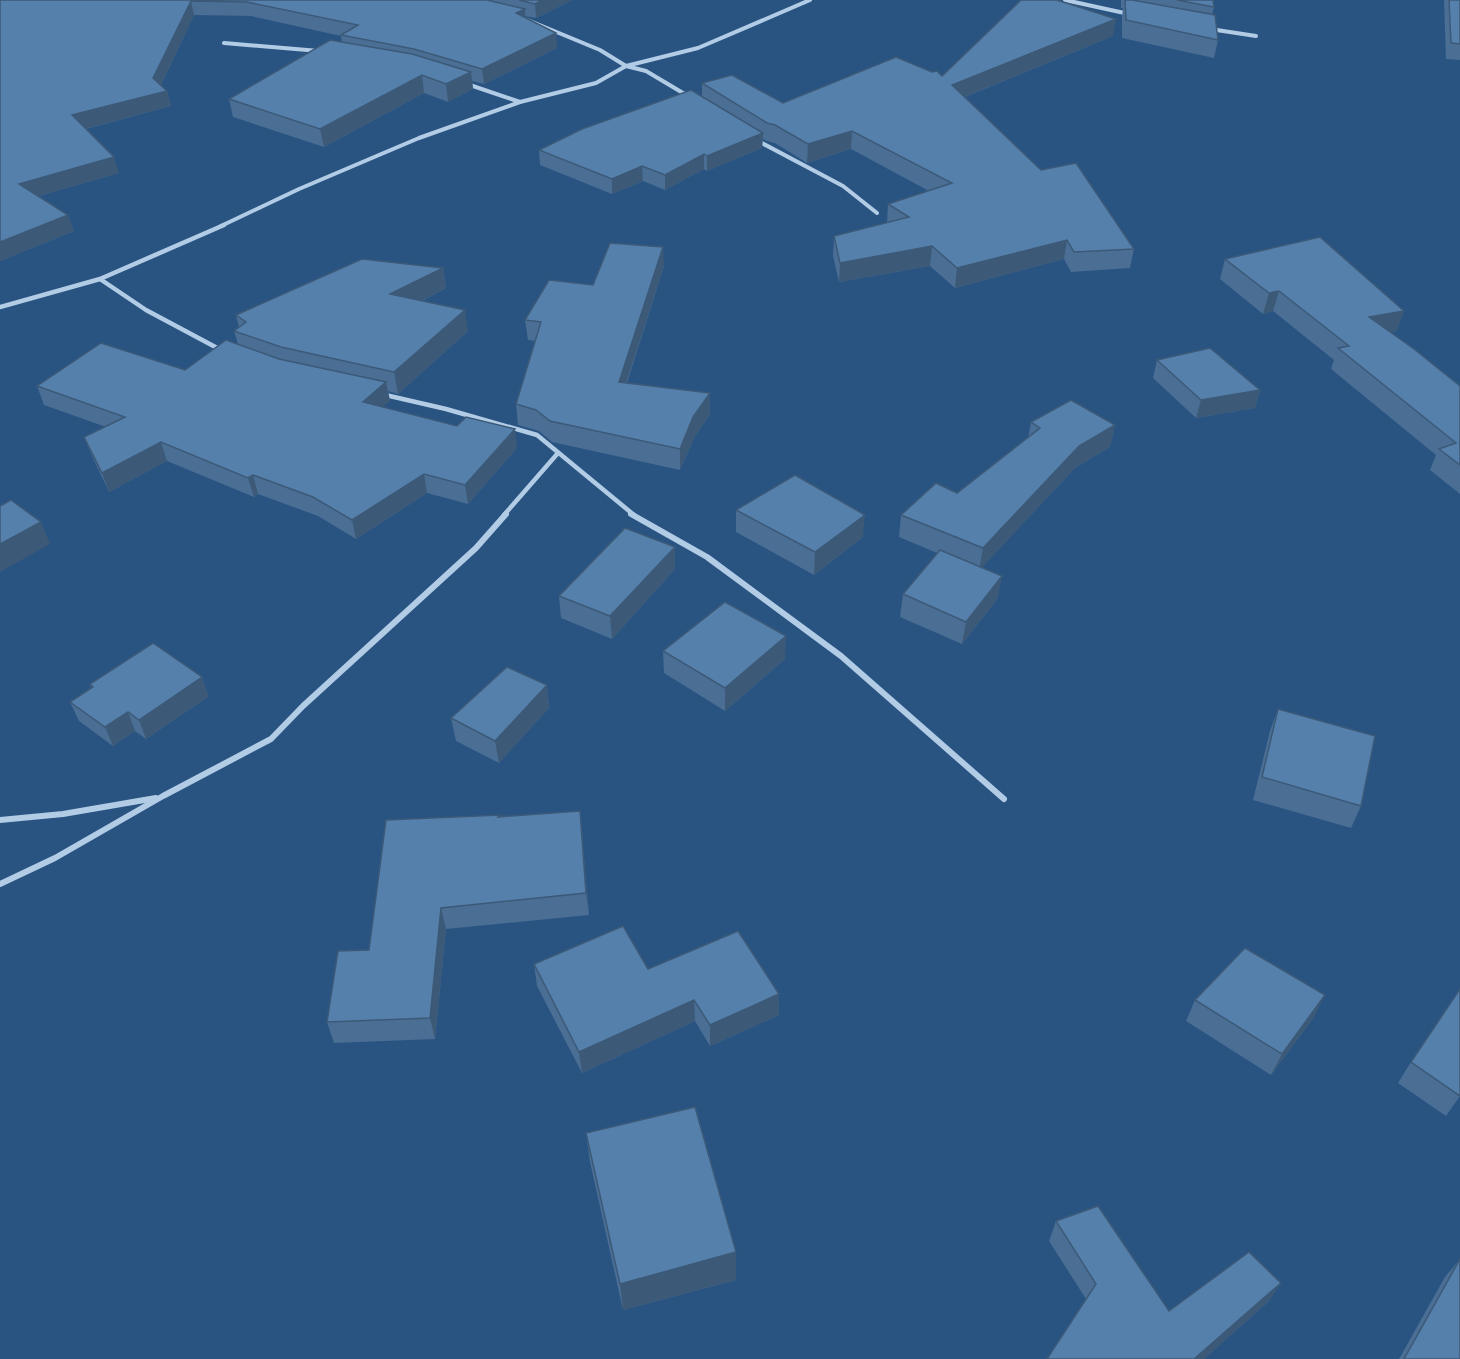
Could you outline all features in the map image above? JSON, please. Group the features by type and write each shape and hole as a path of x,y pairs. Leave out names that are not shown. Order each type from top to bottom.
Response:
{"street":[{"path":"0,307 100,279 386,152 520,102 596,83 626,66 698,48 810,0"},
{"path":"1065,0 1138,16"},
{"path":"521,18 580,41 626,66 646,71 668,81 692,99"},
{"path":"1203,28 1256,36"},
{"path":"224,43 329,52"},
{"path":"464,83 520,102"},
{"path":"756,140 843,186 878,213"},
{"path":"100,279 146,310 233,354"},
{"path":"377,393 446,409 537,435 632,514 707,557 823,642 1004,799"},
{"path":"0,884 55,858 163,796 271,739 310,699 476,548 558,453"},
{"path":"0,820 63,814 163,796"}],"building":[{"path":"0,0 487,0 525,9 516,13 556,33 482,69 414,49 341,35 358,25 247,2 191,1 153,78 167,91 72,115 114,157 19,184 68,215 0,242"},
{"path":"519,0 542,0 535,4"},
{"path":"1021,0 1057,0 1116,19 952,85 1041,170 1076,163 1134,249 1074,252 1067,240 957,268 932,246 840,263 834,236 909,217 888,204 952,183 852,131 808,144 775,125 767,123 702,83 732,75 783,103 896,57 932,72 937,71 942,76"},
{"path":"1125,0 1215,15 1218,40 1126,20"},
{"path":"1177,0 1213,0 1214,7"},
{"path":"1449,0 1460,0 1460,44 1451,43"},
{"path":"330,40 412,54 471,72 446,84 422,75 320,129 229,99"},
{"path":"691,90 763,133 707,156 704,154 665,175 642,166 612,179 539,150 582,129"},
{"path":"1320,237 1404,311 1369,317 1460,386 1460,465 1439,449 1456,443 1338,348 1349,346 1279,291 1269,293 1225,259"},
{"path":"610,243 663,247 619,382 710,393 693,417 680,449 550,421 536,410 516,404 541,322 525,320 549,280 593,285"},
{"path":"362,259 443,268 390,294 465,310 394,372 281,347 234,331 246,322 236,315"},
{"path":"226,340 279,359 386,382 363,402 457,426 466,417 515,429 465,485 424,474 352,520 313,497 253,475 248,478 161,442 102,473 84,437 125,417 37,386 101,343 185,370"},
{"path":"1210,348 1260,390 1201,400 1157,360"},
{"path":"1071,400 1115,425 1079,446 983,548 901,515 936,483 957,493 1040,428 1031,422"},
{"path":"795,475 865,515 815,552 736,510"},
{"path":"11,500 41,522 0,544 0,506"},
{"path":"625,528 675,547 610,616 559,596"},
{"path":"940,550 1002,576 966,622 903,594"},
{"path":"725,602 786,636 725,688 663,651"},
{"path":"153,643 202,677 139,720 128,712 105,727 70,702 93,687 90,684"},
{"path":"507,667 547,685 495,741 451,718"},
{"path":"1278,709 1375,736 1361,806 1262,777"},
{"path":"580,811 586,893 441,908 430,1018 327,1022 338,951 369,950 386,820 501,815 498,817"},
{"path":"623,926 648,969 738,931 779,994 710,1025 694,1000 579,1052 534,964"},
{"path":"1245,948 1325,995 1282,1054 1195,1000"},
{"path":"1460,989 1460,1096 1411,1062"},
{"path":"695,1107 736,1252 620,1284 586,1133"},
{"path":"1098,1206 1169,1311 1249,1252 1281,1283 1194,1359 1047,1359 1096,1284 1056,1221"},
{"path":"1460,1259 1460,1359 1404,1359"}]}
